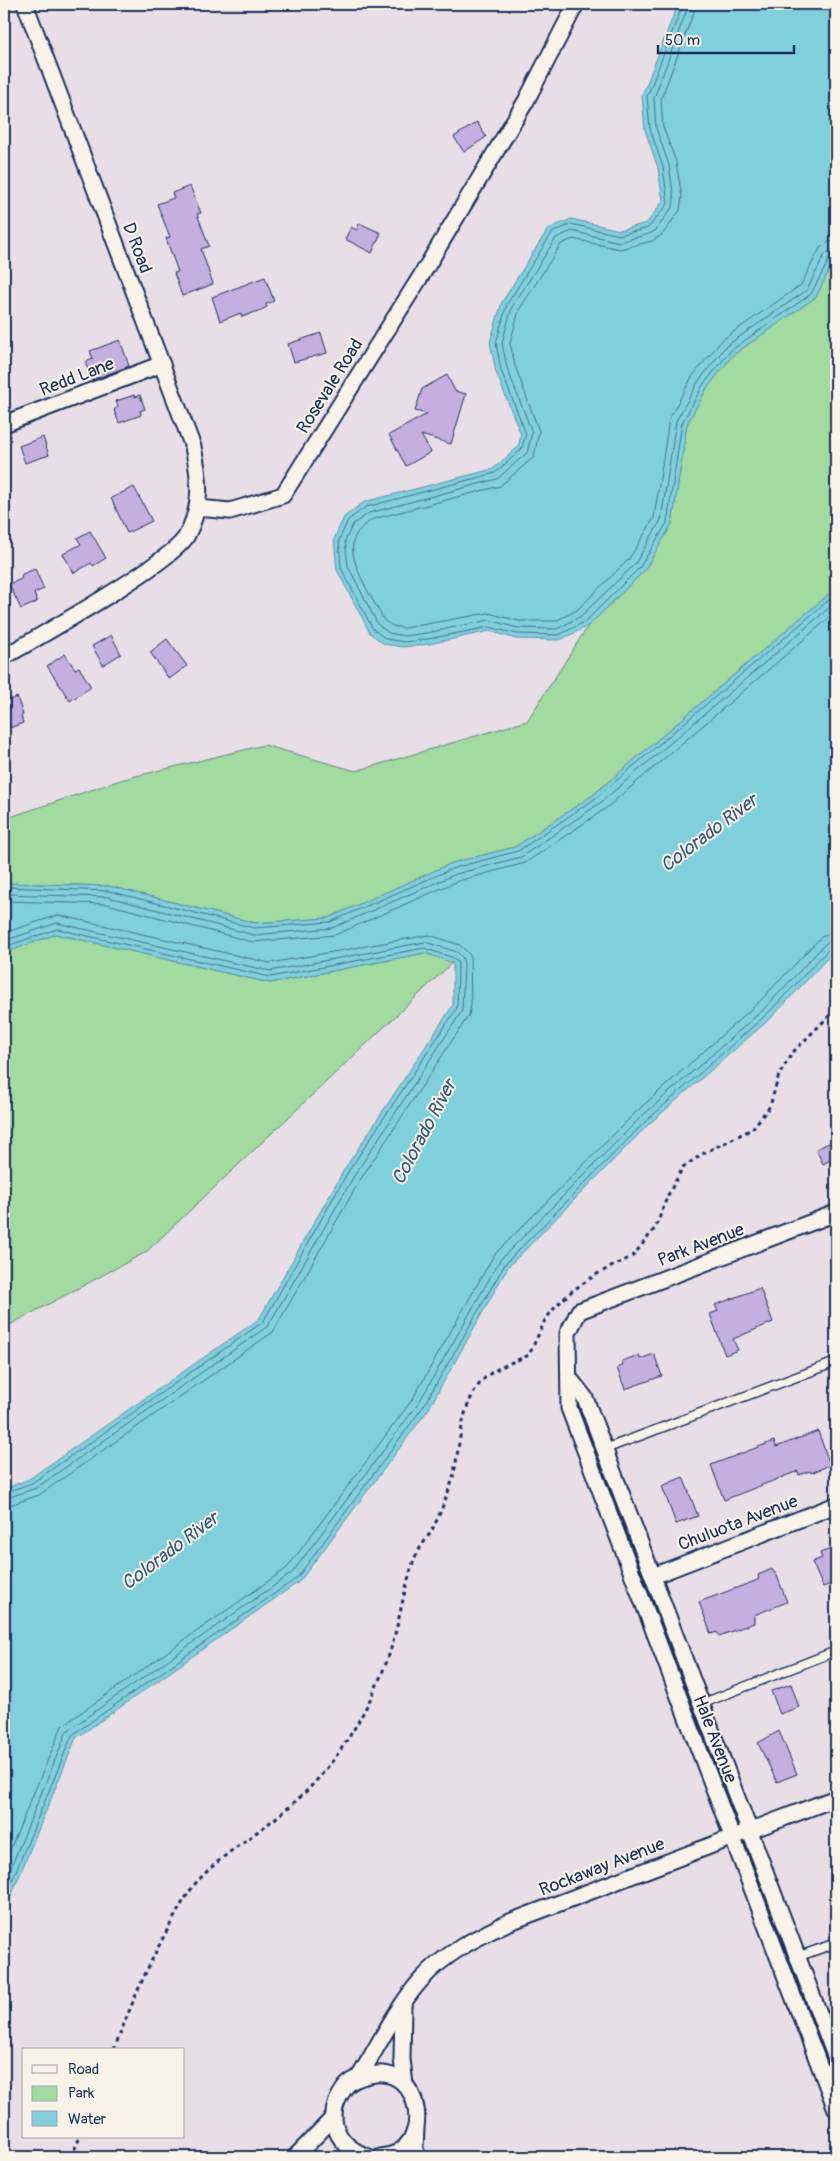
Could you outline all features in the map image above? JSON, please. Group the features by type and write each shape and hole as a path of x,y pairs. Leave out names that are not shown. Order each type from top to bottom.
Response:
{"street":[{"name":"D Road","path":"25,4 193,447 200,477 198,508"},
{"name":"Rosevale Road","path":"198,508 230,511 283,495 431,260 526,101 576,4"},
{"name":"Redd Lane","path":"4,424 162,364"},
{"path":"4,657 158,563 186,538 198,508"},
{"name":"Park Avenue","path":"579,1311 836,1213"},
{"name":"Hale Avenue","path":"579,1311 568,1333 570,1408 836,2109"},
{"name":"Hale Avenue","path":"570,1380 585,1398 836,2058"},
{"name":"Chuluota Avenue","path":"653,1576 836,1505"},
{"name":"Rockaway Avenue","path":"334,2117 336,2100 345,2086 359,2077 421,1980 445,1958 472,1939 508,1923 836,1798"},
{"path":"403,2006 402,2059 405,2085"},
{"path":"359,2077 375,2073 392,2076 405,2085 414,2098 418,2112 416,2127 418,2157"},
{"path":"334,2117 337,2131 344,2144 357,2156"},
{"path":"295,2157 334,2117"},
{"path":"380,2157 399,2151 410,2141 416,2127"}],"lane":[{"path":"605,1449 836,1362"},
{"path":"701,1704 836,1652"},
{"path":"797,1957 836,1942"}],"path":[{"path":"115,2048 146,1971 179,1908 195,1885 219,1860 290,1807 342,1747 368,1704 383,1672 397,1628 403,1594 415,1557 434,1526 452,1481 468,1407 483,1380 504,1366 529,1355 544,1320 572,1292 597,1274 633,1256 656,1227 667,1196 683,1168 704,1153 752,1128 770,1106 779,1074 793,1052 831,1014 836,1012"},
{"path":"71,2157 80,2138"}],"green space":[{"path":"836,256 836,588 593,795 515,847 452,863 328,918 255,923 109,886 4,883 4,819 124,779 264,745 356,771 527,721 588,626 644,571 672,524 687,424 707,388 733,355 816,297"},
{"path":"56,934 270,983 425,953 453,962 146,1252 4,1328 4,953"}],"water":[{"path":"678,4 836,4 836,256 816,297 733,355 707,388 687,424 672,524 644,571 588,626 560,640 516,639 490,631 429,644 403,647 384,644 370,633 337,570 334,539 344,517 364,502 493,469 518,447 521,435 496,372 490,342 502,302 548,229 571,219 620,230 647,223 663,201 658,168 645,130 642,96"},
{"name":"Colorado River","path":"836,588 836,949 772,1017 648,1125 508,1267 428,1410 300,1581 76,1738 4,1913 4,1489 29,1479 259,1319 344,1170 453,1005 453,963 425,953 270,983 56,934 4,953 4,883 109,886 255,923 328,918 452,863 515,847 593,795"}],"building":[{"path":"477,122 486,137 464,152 454,137"},
{"path":"190,186 201,213 197,214 209,246 201,249 213,284 182,296 174,273 178,272 166,238 170,237 157,204 174,198 172,193"},
{"path":"359,223 381,233 372,253 345,239 351,227 357,230"},
{"path":"265,277 274,301 266,304 267,307 261,310 242,317 241,313 220,321 212,297"},
{"path":"321,333 327,353 294,362 288,344"},
{"path":"120,340 129,366 92,380 85,362 93,359 90,351"},
{"path":"447,375 455,391 466,394 451,444 421,435 431,452 406,466 389,435 427,414 415,411 422,389"},
{"path":"134,395 135,397 140,395 145,409 140,411 141,415 119,423 114,410 118,407 116,401"},
{"path":"43,437 49,455 25,463 19,446"},
{"path":"134,487 152,521 127,533 111,498"},
{"path":"90,531 106,558 93,566 91,563 74,573 63,554 81,544 77,538"},
{"path":"35,569 44,589 34,593 37,602 21,609 9,584 21,579 22,574"},
{"path":"111,635 121,654 103,665 92,646"},
{"path":"167,639 187,666 169,679 150,652"},
{"path":"65,654 75,669 79,667 91,687 70,701 47,666"},
{"path":"17,697 23,715 21,716 23,723 10,728 7,722 4,724 4,702"},
{"path":"836,1140 836,1157 823,1164 816,1149"},
{"path":"760,1288 773,1322 733,1339 738,1350 725,1355 710,1314 718,1311 715,1305"},
{"path":"654,1354 662,1376 625,1389 617,1368 623,1366 622,1361 639,1355 640,1359"},
{"path":"818,1431 830,1465 811,1473 810,1471 799,1475 798,1471 724,1500 711,1465 774,1441 776,1447"},
{"path":"683,1477 698,1516 676,1524 662,1486"},
{"path":"836,1547 835,1593 831,1584 823,1587 812,1562 822,1558 820,1553"},
{"path":"772,1569 776,1573 787,1602 754,1615 754,1623 719,1636 717,1632 711,1634 699,1602 755,1581 759,1579 758,1575"},
{"path":"791,1684 799,1707 780,1714 771,1691"},
{"path":"779,1731 797,1774 777,1782 758,1743"}]}
